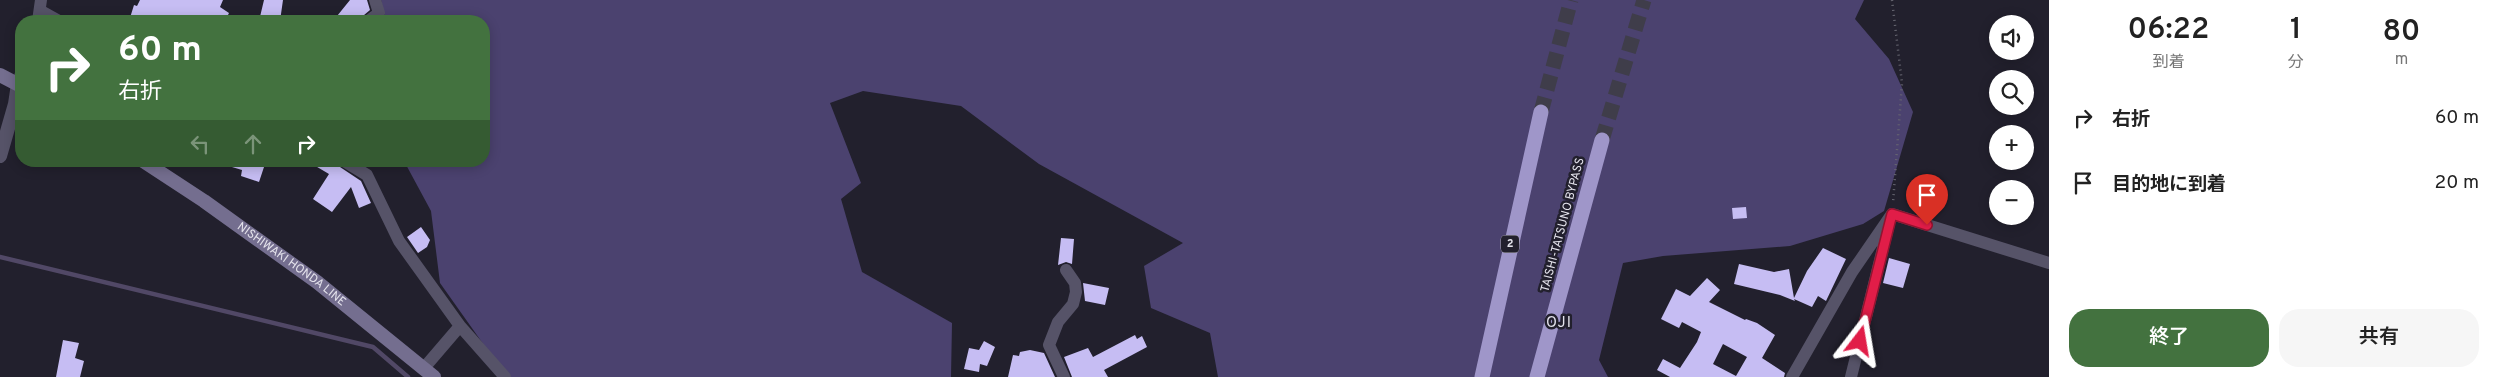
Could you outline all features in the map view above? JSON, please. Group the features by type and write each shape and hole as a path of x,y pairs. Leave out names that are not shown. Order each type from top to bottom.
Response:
{"highway":[{"name":"2","path":"1482,377 1541,112"},
{"name":"TAISHI-TATSUNO BYPASS","path":"1538,377 1602,140"}],"main road":[{"path":"0,75 15,80"},
{"name":"NISHIWAKI HONDA LINE","path":"151,167 204,201 317,282 429,372"}],"street":[{"path":"375,0 379,13 376,15"},
{"path":"0,156 15,104"},
{"path":"354,167 367,175 399,241 460,326 505,377"},
{"path":"1892,214 2049,262"},
{"path":"1792,377 1852,272 1892,214"},
{"path":"1851,377 1892,214"},
{"path":"1064,377 1049,345 1058,322 1073,304 1075,283 1066,270"},
{"path":"429,372 460,326"}],"path":[{"path":"1892,0 1902,83 1892,214"}],"shaded area":[{"path":"381,0 1864,0 1855,19 1889,59 1913,112 1884,211 1863,224 1790,246 1663,256 1623,263 1599,360 1608,377 1218,377 1210,333 1151,308 1144,266 1183,243 1039,164 961,106 863,91 830,103 861,183 841,199 862,272 952,323 951,377 510,377 496,362 440,283 431,211 407,167 490,167 490,15 385,15"}],"building":[{"path":"140,0 223,0 220,7 229,13 228,15 131,15 134,5 137,6"},
{"path":"264,0 283,0 281,15 260,15"},
{"path":"350,0 367,0 370,10 364,15 338,15"},
{"path":"232,167 264,167 259,182 241,176 242,170"},
{"path":"317,167 340,167 361,181 371,203 359,208 351,187 332,212 313,199 329,174"},
{"path":"1746,207 1747,218 1733,219 1732,208"},
{"path":"421,227 430,240 427,247 418,253 407,237"},
{"path":"1061,238 1074,239 1072,264 1066,262 1058,265"},
{"path":"1823,248 1846,259 1826,301 1818,296 1812,307 1794,299 1795,301 1780,295 1734,284 1739,264 1774,272 1789,269 1794,298 1807,271"},
{"path":"1889,258 1910,264 1903,288 1883,283"},
{"path":"1707,278 1720,290 1709,302 1745,320 1757,323 1775,335 1762,358 1785,373 1784,377 1670,377 1657,370 1663,359 1680,368 1697,342 1701,332 1682,322 1679,328 1661,319 1676,289 1690,296","holes":["1723,344 1747,357 1736,376 1713,364"]},
{"path":"1083,283 1109,288 1105,305 1085,301"},
{"path":"1135,335 1137,339 1142,336 1147,347 1104,370 1108,377 1072,377 1064,357 1088,348 1093,357"},
{"path":"63,340 79,343 75,358 84,361 80,377 56,377"},
{"path":"984,341 995,347 987,366 980,364 979,372 964,369 969,348 979,350"},
{"path":"1030,350 1044,353 1055,377 1008,377 1013,355 1019,356 1020,352"}],"waterway":[{"path":"0,257 373,347 408,377"}],"tunnel":[{"path":"1541,112 1571,0"},
{"path":"1602,140 1644,0"}],"district":[{"name":"OJI","path":"1559,323"}],"route":[{"path":"1860,341 1892,214 1927,225"}]}
